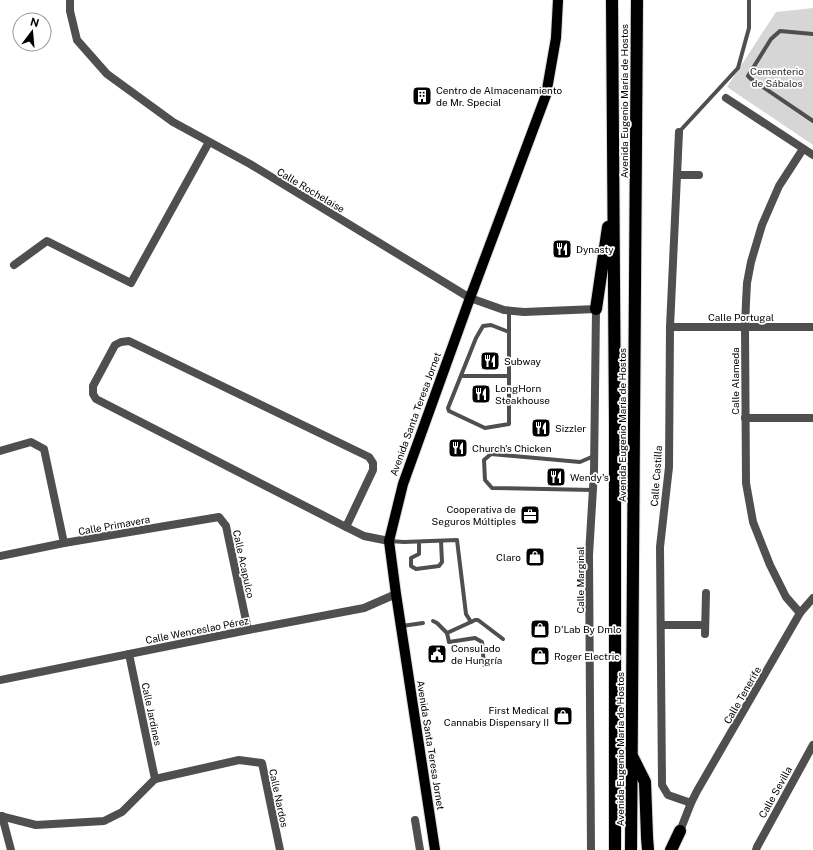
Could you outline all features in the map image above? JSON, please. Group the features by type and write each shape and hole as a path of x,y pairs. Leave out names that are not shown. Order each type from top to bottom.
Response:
{"highway":[{"name":"Avenida Eugenio María de Hostos","path":"612,5 615,415 614,850"},
{"name":"Avenida Eugenio María de Hostos","path":"631,850 637,5"},
{"path":"596,309 614,186"},
{"path":"632,755 645,782 646,837 648,850"},
{"path":"671,850 680,831"}],"main road":[{"name":"Avenida Santa Teresa Jornet","path":"435,850 389,541 403,484 470,298 546,95 556,38 558,0"}],"street":[{"name":"Calle Rochelaise","path":"70,0 70,11 77,40 108,74 173,122 256,168 470,298 504,310 524,312 596,309"},
{"path":"726,98 813,155"},
{"name":"Calle Castilla","path":"679,132 670,327 669,467 660,547 662,785 668,795 691,804"},
{"path":"14,265 47,241 131,283 209,142"},
{"name":"Calle Alameda","path":"800,613 786,597 770,565 754,522 746,483 745,327 747,283 751,262 762,225 779,186 803,149"},
{"path":"677,175 699,175"},
{"name":"Calle Marginal","path":"591,850 589,555 594,456 596,309"},
{"name":"Calle Portugal","path":"670,327 813,327"},
{"path":"346,527 373,470 373,463 369,457 129,341 115,344 93,386 93,394 96,399 346,527 364,536 389,541"},
{"path":"745,418 813,418"},
{"path":"0,451 31,442 44,449 64,543"},
{"name":"Calle Primavera","path":"0,556 64,543 219,517 226,526"},
{"name":"Calle Acapulco","path":"226,526 248,630"},
{"path":"705,634 706,593"},
{"name":"Calle Wenceslao Pérez","path":"0,680 364,608 396,594"},
{"name":"Calle Tenerife","path":"691,804 697,791 800,613 813,598"},
{"path":"661,624 705,624"},
{"name":"Calle Jardines","path":"129,654 155,779"},
{"name":"Calle Sevilla","path":"756,850 813,744"},
{"name":"Calle Nardos","path":"155,779 239,760 262,763 280,850"},
{"path":"1,816 36,825 104,821 122,812 155,779"},
{"path":"677,850 680,831 691,804"},
{"path":"1,816 11,850"},
{"path":"415,820 420,850"}],"lane":[{"path":"679,132 738,68 749,28 749,0"},
{"path":"813,34 780,31 771,39 748,76 813,121"},
{"path":"509,310 509,332 509,424 485,428 449,411 448,408 476,338 483,326 491,325 509,332"},
{"path":"461,376 509,376"},
{"path":"593,490 492,488 485,480 484,460 491,454 580,462 594,456"},
{"path":"389,541 419,542 457,540 466,614 471,622"},
{"path":"419,542 420,554 411,558 411,566 416,569 439,566 442,562 440,541"},
{"path":"447,633 478,620 503,639"},
{"path":"433,621 447,633 449,642 475,638 482,642 484,665"},
{"path":"401,626 423,623"}],"green space":[{"name":"Cementerio de Sábalos","path":"813,8 813,145 727,87 776,12"}],"place":[{"name":"Centro de Almacenamiento de Mr. Special","path":"422,96"},
{"name":"Dynasty","path":"562,249"},
{"name":"Subway","path":"490,361"},
{"name":"LongHorn Steakhouse","path":"481,394"},
{"name":"Sizzler","path":"541,428"},
{"name":"Church's Chicken","path":"458,448"},
{"name":"Wendy's","path":"556,477"},
{"name":"Cooperativa de Seguros Múltiples","path":"530,515"},
{"name":"Claro","path":"535,557"},
{"name":"D'Lab By Dmlo","path":"540,629"},
{"name":"Consulado de Hungría","path":"437,654"},
{"name":"Roger Electric","path":"540,656"},
{"name":"First Medical Cannabis Dispensary II","path":"563,716"}]}
